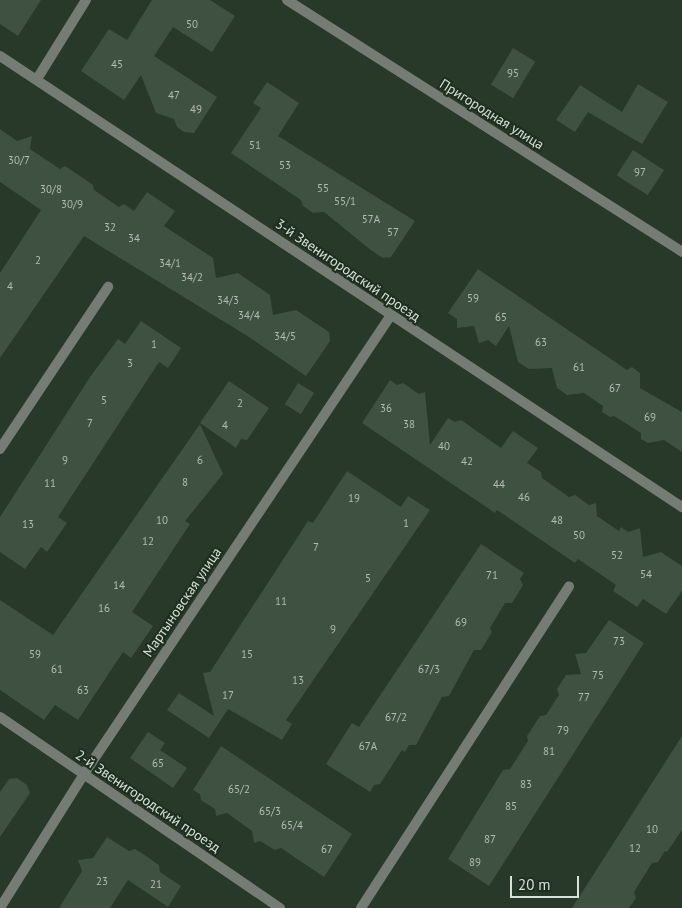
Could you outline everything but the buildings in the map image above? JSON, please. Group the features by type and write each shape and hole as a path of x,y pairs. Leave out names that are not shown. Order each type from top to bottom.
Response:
{"street":[{"path":"36,79 86,0"},
{"name":"Пригородная улица","path":"287,0 682,252"},
{"name":"3-й Звенигородский проезд","path":"0,56 682,507"},
{"path":"0,448 108,287"},
{"name":"Мартыновская улица","path":"0,908 84,774 391,315"},
{"path":"361,908 569,586"},
{"name":"2-й Звенигородский проезд","path":"0,717 280,908"}]}
